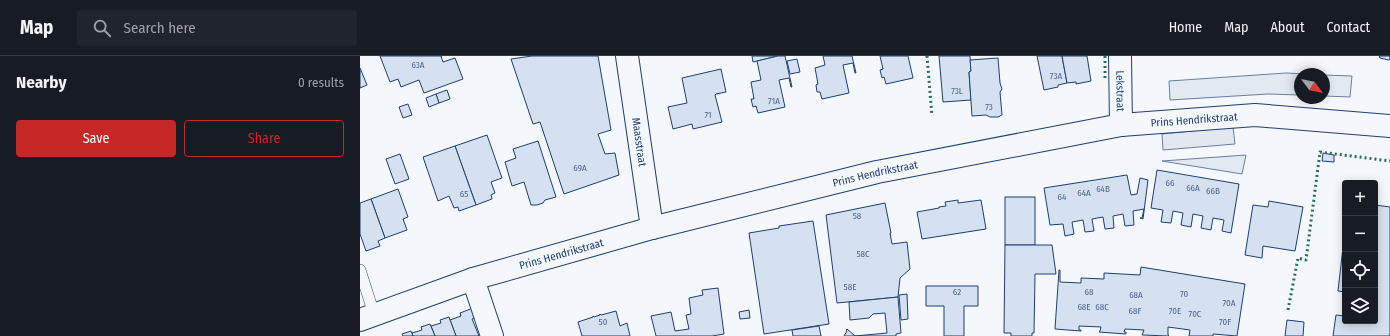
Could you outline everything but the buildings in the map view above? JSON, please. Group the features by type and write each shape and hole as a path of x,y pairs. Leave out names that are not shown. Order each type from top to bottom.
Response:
{"street":[{"name":"Maasstraat","path":"627,56 652,228"},
{"name":"Lekstraat","path":"1120,56 1121,125"},
{"name":"Prins Hendrikstraat","path":"367,317 473,279 652,228 877,172 1121,125 1255,114 1390,126"},
{"path":"473,279 492,336"}],"lane":[{"name":"Prins Hendrikstraat","path":"360,270 367,317"}],"shaded area":[{"path":"1294,73 1294,95 1268,94 1170,100 1169,81"},
{"path":"1330,75 1352,76 1350,97 1330,96"},
{"path":"1233,127 1235,144 1163,150 1162,134"},
{"path":"1246,155 1242,174 1162,161"}],"hedge":[{"path":"927,56 932,116"},
{"path":"1105,56 1105,78"},
{"path":"1288,310 1298,258 1306,260 1320,152 1390,161"}]}
